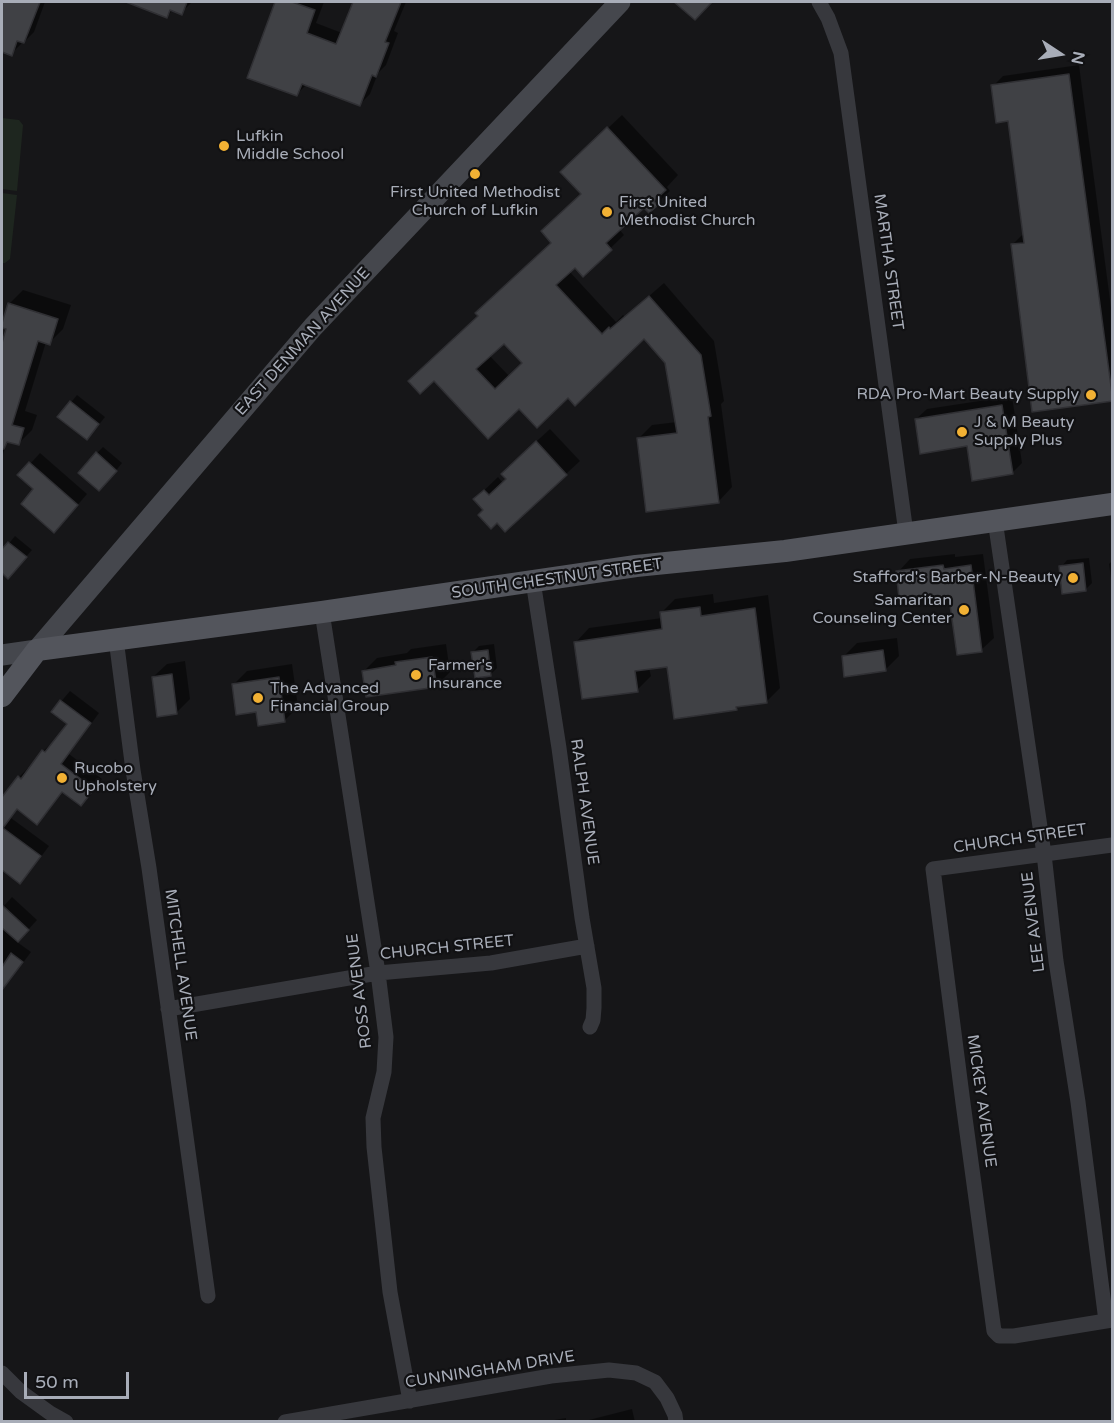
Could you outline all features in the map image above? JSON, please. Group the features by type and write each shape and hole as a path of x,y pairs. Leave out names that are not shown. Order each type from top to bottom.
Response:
{"main road":[{"name":"EAST DENMAN AVENUE","path":"2,696 37,650 314,327 620,2"},
{"name":"SOUTH CHESTNUT STREET","path":"2,655 322,612 636,566 785,551 1113,504"}],"street":[{"name":"MARTHA STREET","path":"819,2 842,53 906,533"},
{"name":"LEE AVENUE","path":"995,520 1109,1321"},
{"name":"RALPH AVENUE","path":"533,581 594,988 593,1020 590,1027"},
{"name":"ROSS AVENUE","path":"322,612 386,1036 384,1072 373,1118 374,1147 390,1292 410,1401"},
{"name":"MITCHELL AVENUE","path":"116,639 208,1296"},
{"name":"CHURCH STREET","path":"933,869 1113,845"},
{"name":"MICKEY AVENUE","path":"933,869 994,1331 999,1335 1014,1336 1109,1321"},
{"name":"CHURCH STREET","path":"168,1009 378,974 491,963 587,946"},
{"name":"CUNNINGHAM DRIVE","path":"285,1422 551,1376 609,1370 636,1373 655,1382 668,1398 676,1422"},
{"path":"2,1373 48,1417 66,1422"}],"shaded area":[{"path":"2,118 19,120 23,125 17,191 2,189"},
{"path":"2,193 17,195 10,259 5,263 2,263"}],"building":[{"path":"2,2 40,2 24,43 17,41 12,56 2,52"},
{"path":"126,2 187,2 182,15 170,10 167,18"},
{"path":"275,2 292,2 315,10 307,33 336,44 353,2 401,2 385,42 389,43 376,77 372,75 360,106 302,84 297,96 247,78"},
{"path":"674,2 712,2 695,20"},
{"path":"1069,74 1113,401 1032,412 1011,244 1024,243 1008,121 996,123 991,85"},
{"path":"607,127 666,190 654,201 658,205 649,213 644,208 606,243 612,250 583,277 575,268 556,285 602,334 649,296 701,355 711,416 708,417 719,503 646,512 637,438 677,433 665,363 644,339 575,406 568,398 537,428 519,409 488,439 434,381 420,394 408,381 478,316 475,313 551,243 541,231 581,194 560,172","holes":["504,344 522,363 495,389 476,369"]},
{"path":"8,303 58,319 50,345 38,341 12,425 24,428 19,445 7,442 2,449 2,343 6,329 2,328 2,323"},
{"path":"70,401 99,424 87,440 57,417"},
{"name":"J & M Beauty Supply Plus","path":"1002,405 1013,474 972,481 967,446 920,454 915,419"},
{"path":"536,441 567,475 505,532 497,523 491,529 478,515 483,510 473,499 484,490 489,495 506,479 501,474"},
{"path":"96,452 117,471 99,491 78,473"},
{"path":"29,462 78,505 54,533 21,504 33,489 17,475"},
{"path":"8,542 27,557 8,579 2,573 2,549"},
{"name":"Stafford's Barber-N-Beauty","path":"1083,563 1086,591 1062,594 1059,566"},
{"name":"Samaritan Counseling Center","path":"943,565 944,569 971,565 982,652 957,655 949,598 933,600 932,594 899,598 896,571"},
{"path":"700,607 701,616 755,608 767,703 736,707 737,710 674,719 667,667 635,671 638,692 582,699 574,642 662,629 660,612"},
{"path":"488,650 491,676 475,678 471,652"},
{"path":"883,650 886,671 844,677 842,656"},
{"path":"432,657 437,687 366,697 362,671 396,665 395,662"},
{"path":"172,674 177,714 157,717 152,677"},
{"name":"The Advanced Financial Group","path":"279,677 285,722 258,726 256,712 236,715 232,684"},
{"path":"60,700 91,723 61,764 94,789 81,806 62,792 37,825 17,809 3,828 41,856 20,884 2,870 2,797 18,776 21,779 42,750 45,752 67,724 51,712"},
{"path":"2,905 29,930 18,942 2,928"},
{"path":"11,953 23,962 2,990 2,967"}],"place":[{"name":"Lufkin Middle School","path":"224,146"},
{"name":"First United Methodist Church of Lufkin","path":"475,174"},
{"name":"First United Methodist Church","path":"607,212"},
{"name":"RDA Pro-Mart Beauty Supply","path":"1091,395"},
{"name":"J & M Beauty Supply Plus","path":"962,432"},
{"name":"Stafford's Barber-N-Beauty","path":"1073,578"},
{"name":"Samaritan Counseling Center","path":"964,610"},
{"name":"Farmer's Insurance","path":"416,675"},
{"name":"The Advanced Financial Group","path":"258,698"},
{"name":"Rucobo Upholstery","path":"62,778"}]}
